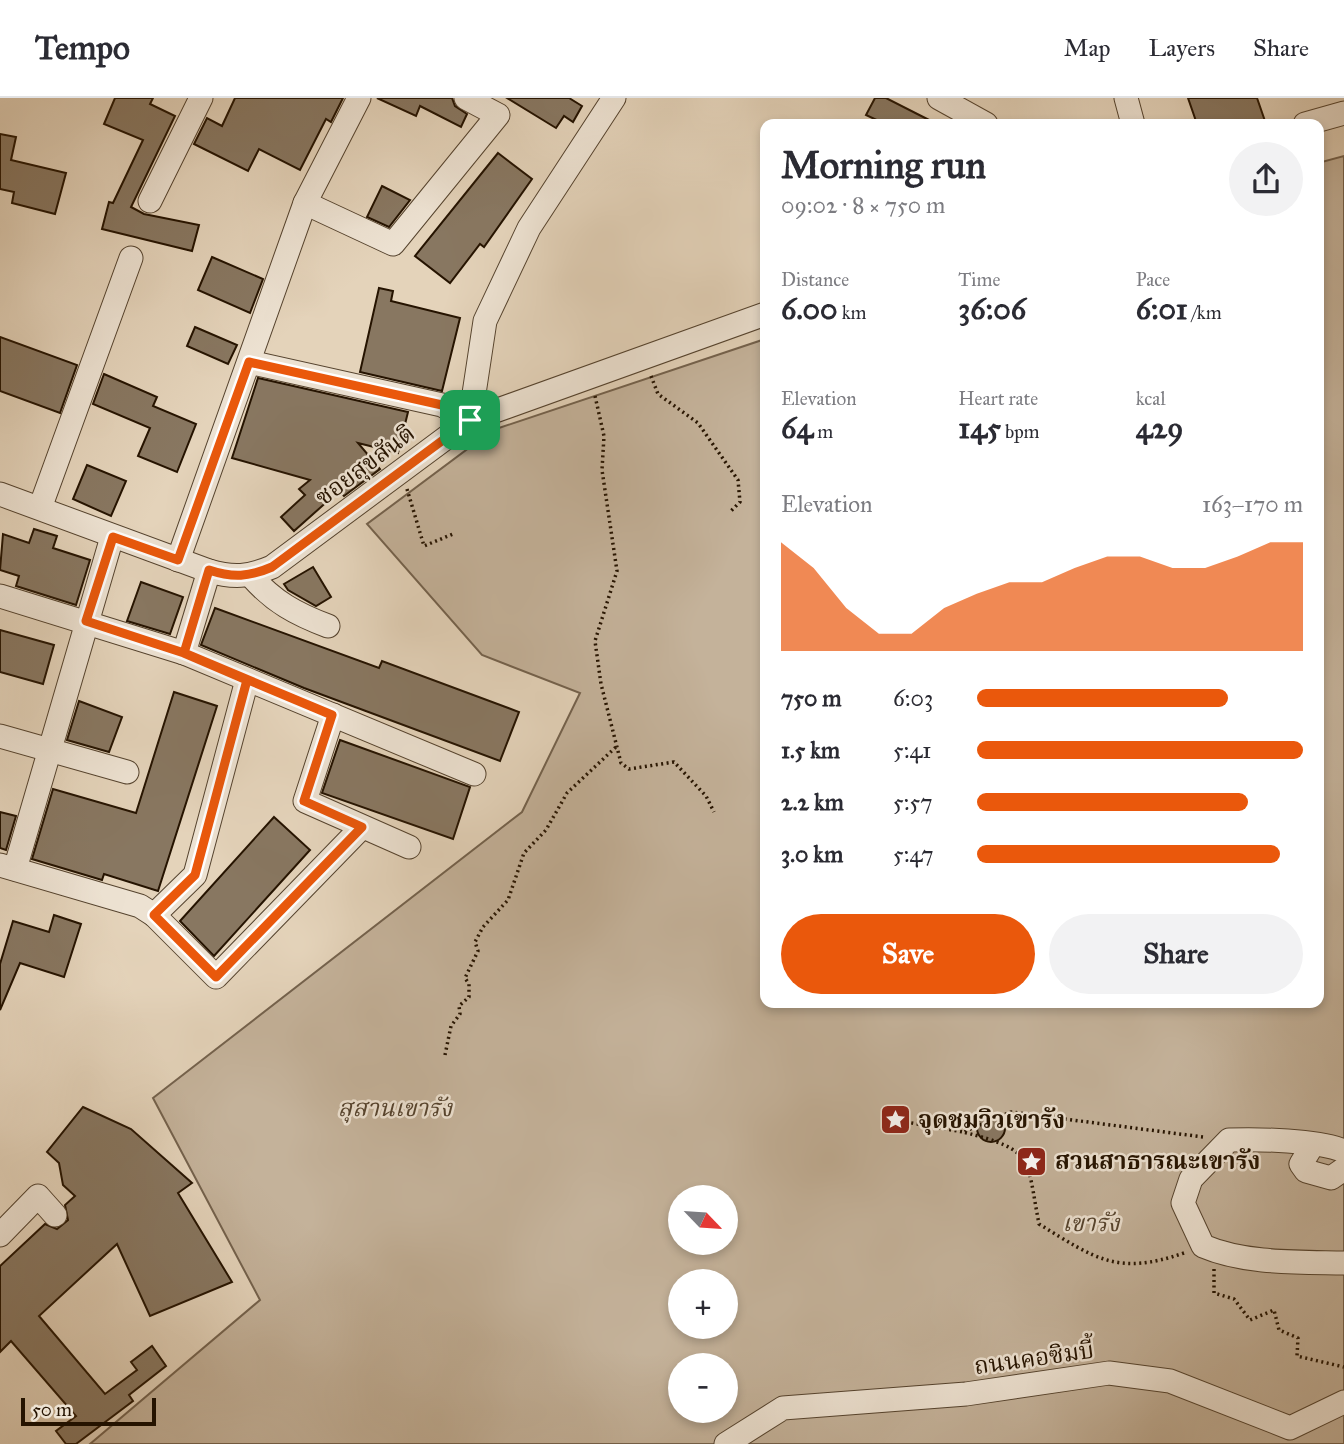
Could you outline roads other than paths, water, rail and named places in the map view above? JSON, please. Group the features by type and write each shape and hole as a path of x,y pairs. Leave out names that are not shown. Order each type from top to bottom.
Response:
{"street":[{"path":"150,201 201,98"},
{"path":"178,560 305,202 359,98"},
{"path":"305,202 393,244 498,115 466,98"},
{"path":"249,362 442,405 470,420 485,321 529,228 614,98"},
{"path":"939,98 977,119"},
{"path":"1126,98 1132,119"},
{"path":"1322,119 1344,113"},
{"path":"40,508 131,258"},
{"name":"ซอยสุขสันติ","path":"251,576 272,567 470,420 760,316"},
{"path":"0,494 178,560 227,576 251,576 267,594 292,613 328,626"},
{"path":"113,537 49,751 7,867 140,906 154,915 216,977 362,827"},
{"path":"184,653 209,570"},
{"path":"0,596 184,653 474,774"},
{"path":"154,915 195,875 247,680"},
{"path":"332,715 304,801 409,847"},
{"path":"0,736 128,772"},
{"path":"1333,1147 1264,1138 1229,1140 1191,1179 1185,1193 1185,1212 1208,1251 1292,1262 1344,1263"},
{"path":"1333,1147 1301,1164 1306,1171 1331,1178 1344,1169"},
{"path":"0,1235 38,1196 55,1215"},
{"name":"ถนนคอซิมบี้","path":"726,1444 783,1408 966,1394 1108,1373 1170,1381 1290,1428 1344,1402"}],"place":[{"name":"จุดชมวิวเขารัง","path":"895,1120"},
{"name":"สวนสาธารณะเขารัง","path":"1032,1161"}],"park label":[{"name":"สุสานเขารัง","path":"395,1108"},
{"name":"เขารัง","path":"1091,1223"}]}
